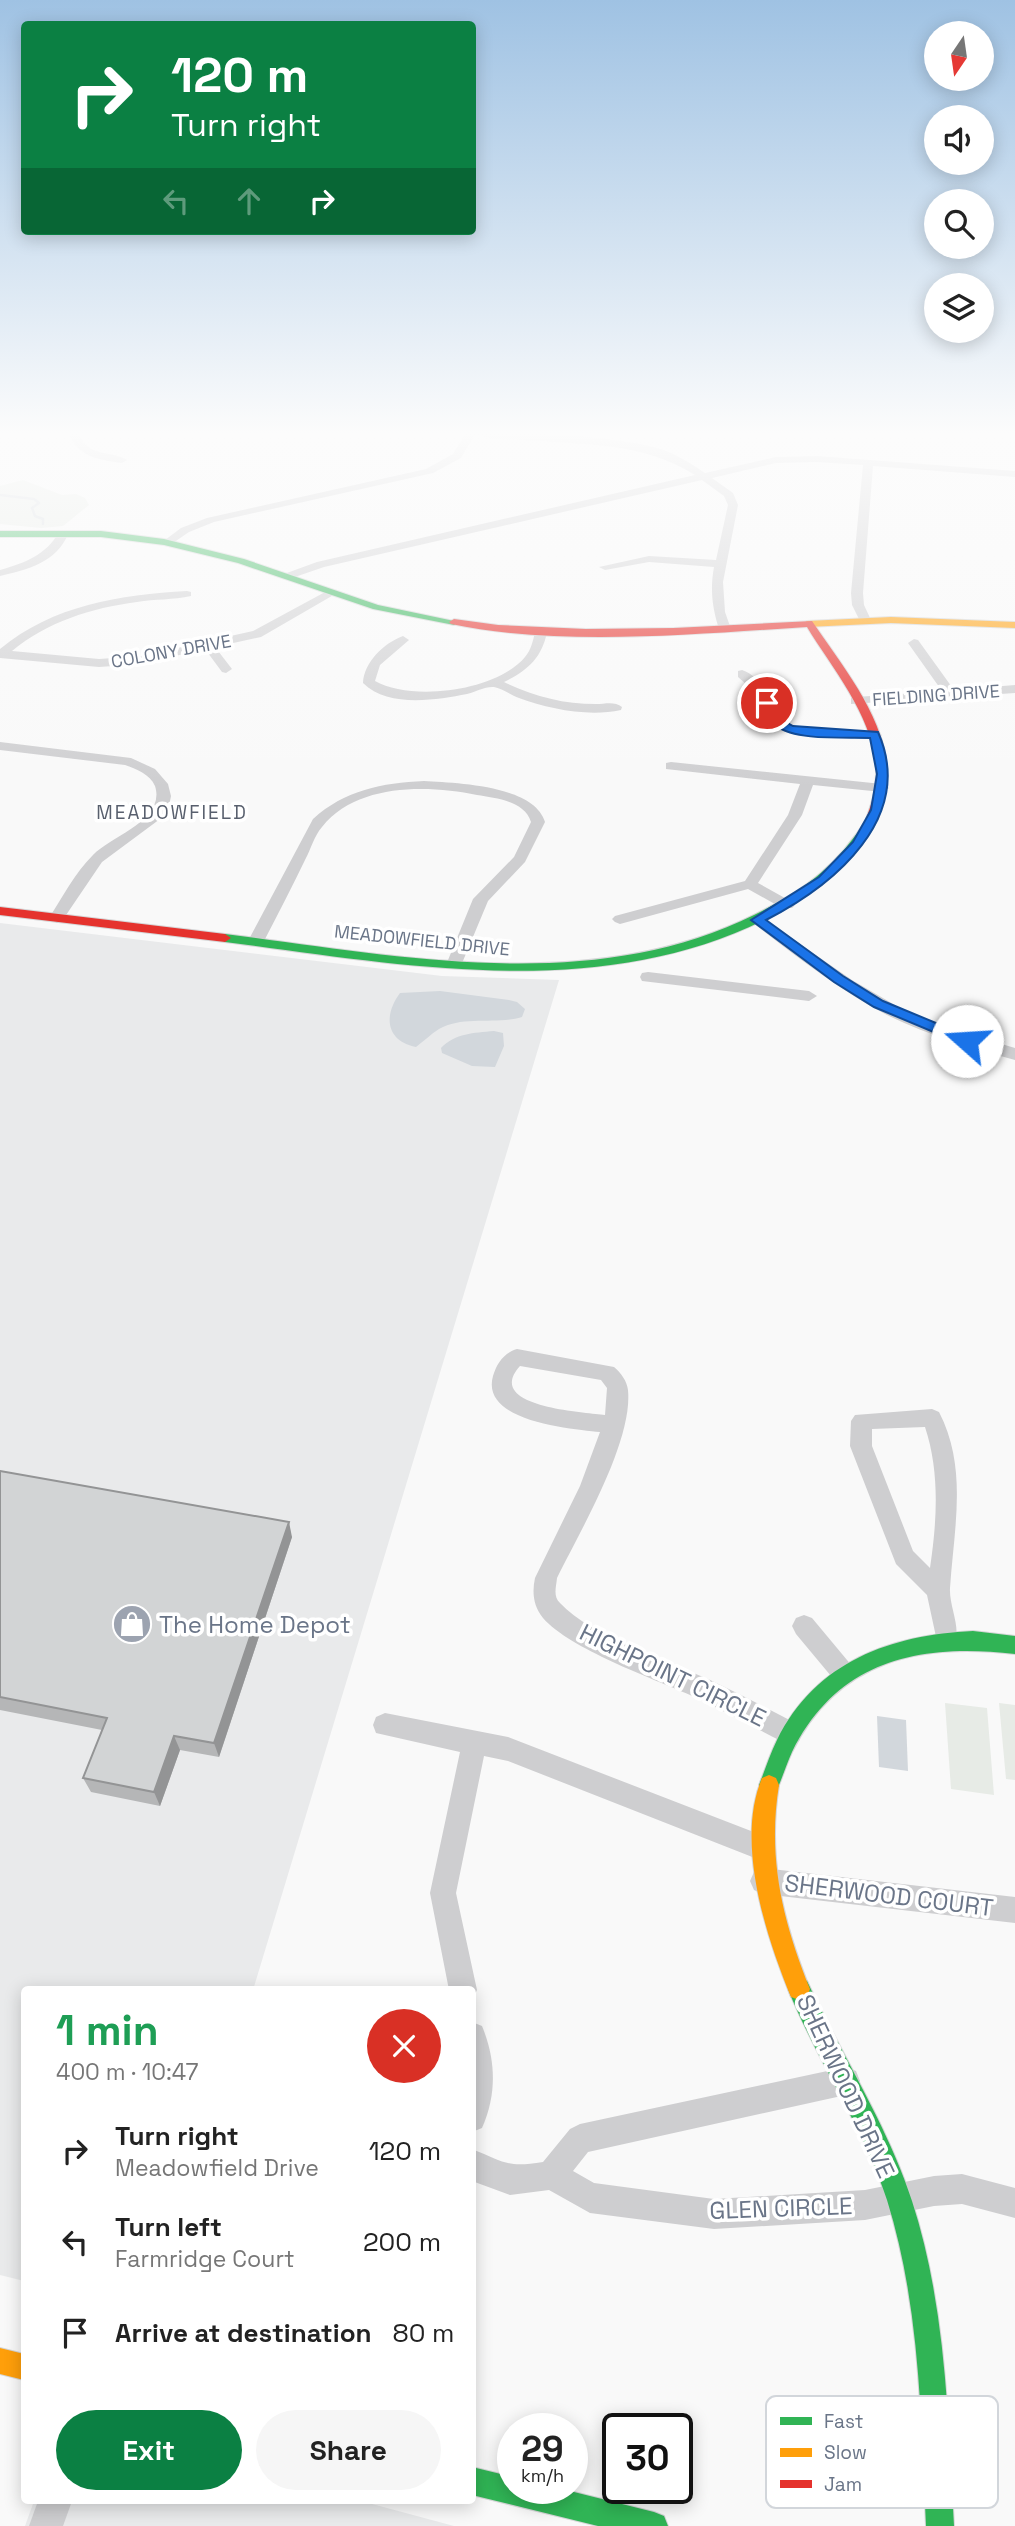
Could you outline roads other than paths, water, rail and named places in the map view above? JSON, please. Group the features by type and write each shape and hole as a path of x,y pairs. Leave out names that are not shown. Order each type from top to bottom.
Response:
{"street":[{"path":"0,573 48,552"},
{"path":"208,552 288,576 331,593 434,619 541,632 622,634 864,620 938,619 1015,625"},
{"path":"288,576 321,564 374,552"},
{"path":"723,552 715,596 725,629"},
{"path":"860,552 857,593 864,620"},
{"path":"605,567 649,559 720,564"},
{"name":"COLONY DRIVE","path":"1,654 110,663 141,660 209,647 264,632 331,593"},
{"path":"1,654 22,636 57,618 137,599 187,594"},
{"name":"MEADOWFIELD DRIVE","path":"0,911 454,965 542,968 617,960 694,943 758,920 787,905 823,880 858,844 877,810 882,788 882,759 875,734 809,623"},
{"path":"403,640 385,652 369,674 369,682 374,687 393,693 434,694 461,691 494,682 517,670 529,660 541,632"},
{"path":"914,643 950,694"},
{"path":"209,647 226,669"},
{"path":"742,674 760,690 780,724 790,729 811,733 875,734"},
{"path":"494,682 520,694 569,707 616,707"},
{"name":"FIELDING DRIVE","path":"856,701 1015,689"},
{"path":"0,746 126,761 145,767 163,787 164,799 158,812 104,852 57,918"},
{"path":"671,766 882,788"},
{"path":"620,919 750,884 795,816 808,780"},
{"path":"256,941 311,831 326,814 374,791 419,785 449,786 517,800 534,811 538,822 520,859 481,899 454,965"},
{"path":"750,884 787,905"},
{"path":"758,920 838,979 879,1004 933,1029 1015,1054"},
{"path":"648,977 809,996"},
{"name":"HIGHPOINT CIRCLE","path":"612,1425 540,1414 505,1398 501,1391 502,1380 510,1362 517,1357 607,1373 616,1381 618,1391 612,1425 595,1476 545,1578 543,1593 551,1610 581,1632 629,1657 701,1688 790,1733"},
{"path":"938,1590 904,1557 861,1446 862,1421 932,1419 942,1441 944,1556 938,1590 946,1638"},
{"path":"804,1626 844,1674"},
{"name":"SHERWOOD DRIVE","path":"933,2396 925,2310 914,2253 898,2199 879,2150 780,1947 763,1881 760,1847 769,1784 790,1733 807,1709 844,1674 882,1654 946,1638 1015,1645"},
{"path":"385,1725 508,1749 760,1847"},
{"path":"462,1986 443,1893 475,1742"},
{"name":"SHERWOOD COURT","path":"763,1881 1015,1910"},
{"path":"476,2055 481,2078 476,2100"},
{"path":"476,2166 513,2183 551,2175 580,2139 846,2081"},
{"name":"GLEN CIRCLE","path":"551,2175 590,2199 714,2214 865,2205 962,2189 1015,2203"},
{"path":"0,2361 21,2366"},
{"path":"476,2481 653,2526"},
{"path":"46,2526 54,2504"},
{"name":"SHERWOOD DRIVE","path":"939,2508 940,2526"}],"place":[{"name":"The Home Depot","path":"132,1624"}],"district":[{"name":"MEADOWFIELD","path":"172,812"}]}
